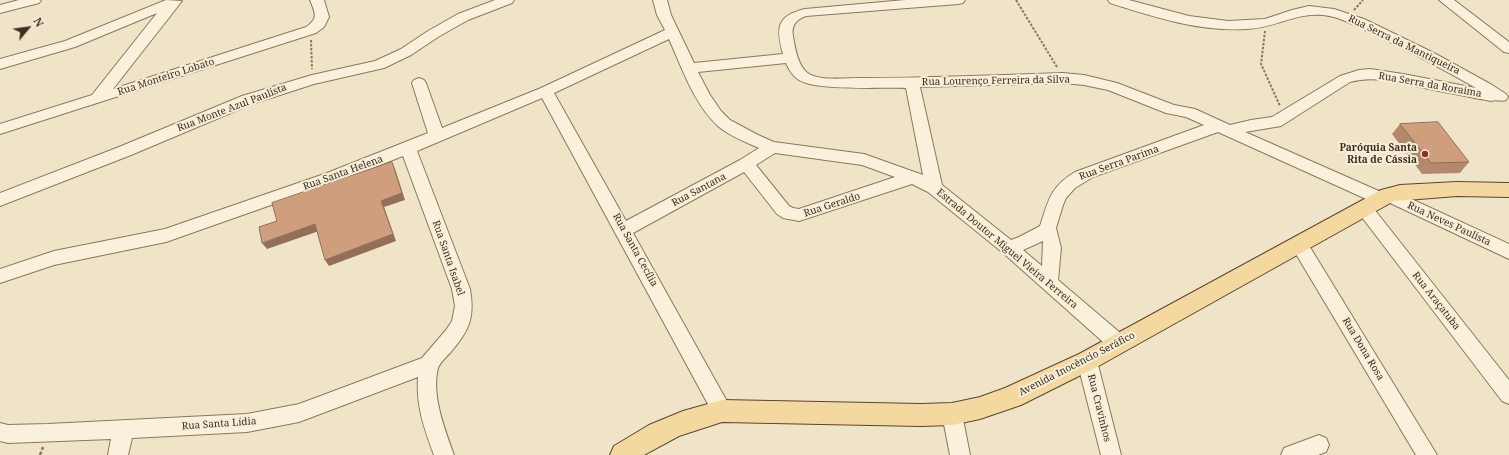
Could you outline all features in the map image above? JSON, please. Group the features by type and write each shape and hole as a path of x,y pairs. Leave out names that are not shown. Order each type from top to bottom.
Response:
{"main road":[{"name":"Avenida Inocêncio Seráfico","path":"623,455 635,446 675,424 697,416 722,411 921,415 952,414 980,408 1012,397 1087,361 1378,201 1400,192 1457,189 1509,190"}],"street":[{"path":"0,9 34,0"},
{"name":"Rua Monte Azul Paulista","path":"0,200 125,151 247,100 312,80 379,65 406,52 433,34 463,17 507,0"},
{"name":"Estrada Doutor Miguel Vieira Ferreira","path":"660,0 664,15 703,96 716,115 725,124 736,131 772,147 864,160 913,177 934,188 1008,247 1118,343"},
{"name":"Rua Lourenço Ferreira da Silva","path":"958,0 812,11 793,17 787,23 784,33 794,66 805,78 818,82 912,83 1063,78 1084,80 1112,86 1171,108 1190,113 1223,129 1258,143 1378,201"},
{"name":"Rua Serra da Mantiqueira","path":"1115,0 1191,21 1218,24 1266,23 1302,11 1316,10 1348,17 1436,60 1505,99"},
{"path":"1446,0 1509,49"},
{"path":"0,64 70,44 175,1"},
{"path":"98,98 175,1"},
{"path":"311,30 319,25 322,20 320,7"},
{"name":"Rua Monteiro Lobato","path":"0,129 311,30"},
{"name":"Rua Santa Helena","path":"0,276 54,258 166,236 297,190 408,148 546,91 672,32"},
{"path":"689,68 792,58"},
{"name":"Rua Serra da Roraima","path":"1258,143 1281,119 1345,79 1359,75 1370,74 1403,79 1505,99"},
{"path":"419,83 437,136"},
{"path":"912,83 934,188"},
{"name":"Rua Santa Cecília","path":"546,91 624,230 722,411"},
{"name":"Rua Lourenço Ferreira da Silva","path":"1171,108 1188,120 1200,133"},
{"name":"Rua Serra da Roraima","path":"1223,129 1281,119"},
{"name":"Rua Serra Parima","path":"1049,282 1053,248 1052,237 1048,228 1056,199 1063,188 1073,180 1086,173 1200,133 1223,129"},
{"name":"Rua Santana","path":"624,230 746,164 772,147"},
{"name":"Rua Santa Isabel","path":"408,148 461,289 464,306 461,322 453,336 429,364"},
{"name":"Rua Geraldo","path":"746,164 783,210 789,214 799,215 913,177"},
{"name":"Rua Neves Paulista","path":"1378,201 1509,252"},
{"name":"Rua Araçatuba","path":"1378,201 1509,395"},
{"path":"1008,247 1028,241 1046,231 1048,228"},
{"name":"Rua Dona Rosa","path":"1299,244 1426,455"},
{"name":"Rua Cravinhos","path":"1087,361 1111,455"},
{"path":"429,364 427,392 430,413 444,455"},
{"name":"Rua Santa Lídia","path":"0,432 8,434 48,433 248,423 299,413 429,364"},
{"path":"952,414 960,455"},
{"path":"118,455 124,429"},
{"path":"1291,455 1319,445"}],"path":[{"path":"1016,0 1063,78"},
{"path":"1266,23 1261,64 1281,119"},
{"path":"311,30 312,80"}],"building":[{"path":"1438,122 1469,162 1431,163 1400,124"},
{"path":"392,162 402,193 381,201 393,234 325,260 315,224 262,243 259,227 277,221 272,203"}],"place":[{"name":"Paróquia Santa Rita de Cássia","path":"1425,154"}]}
